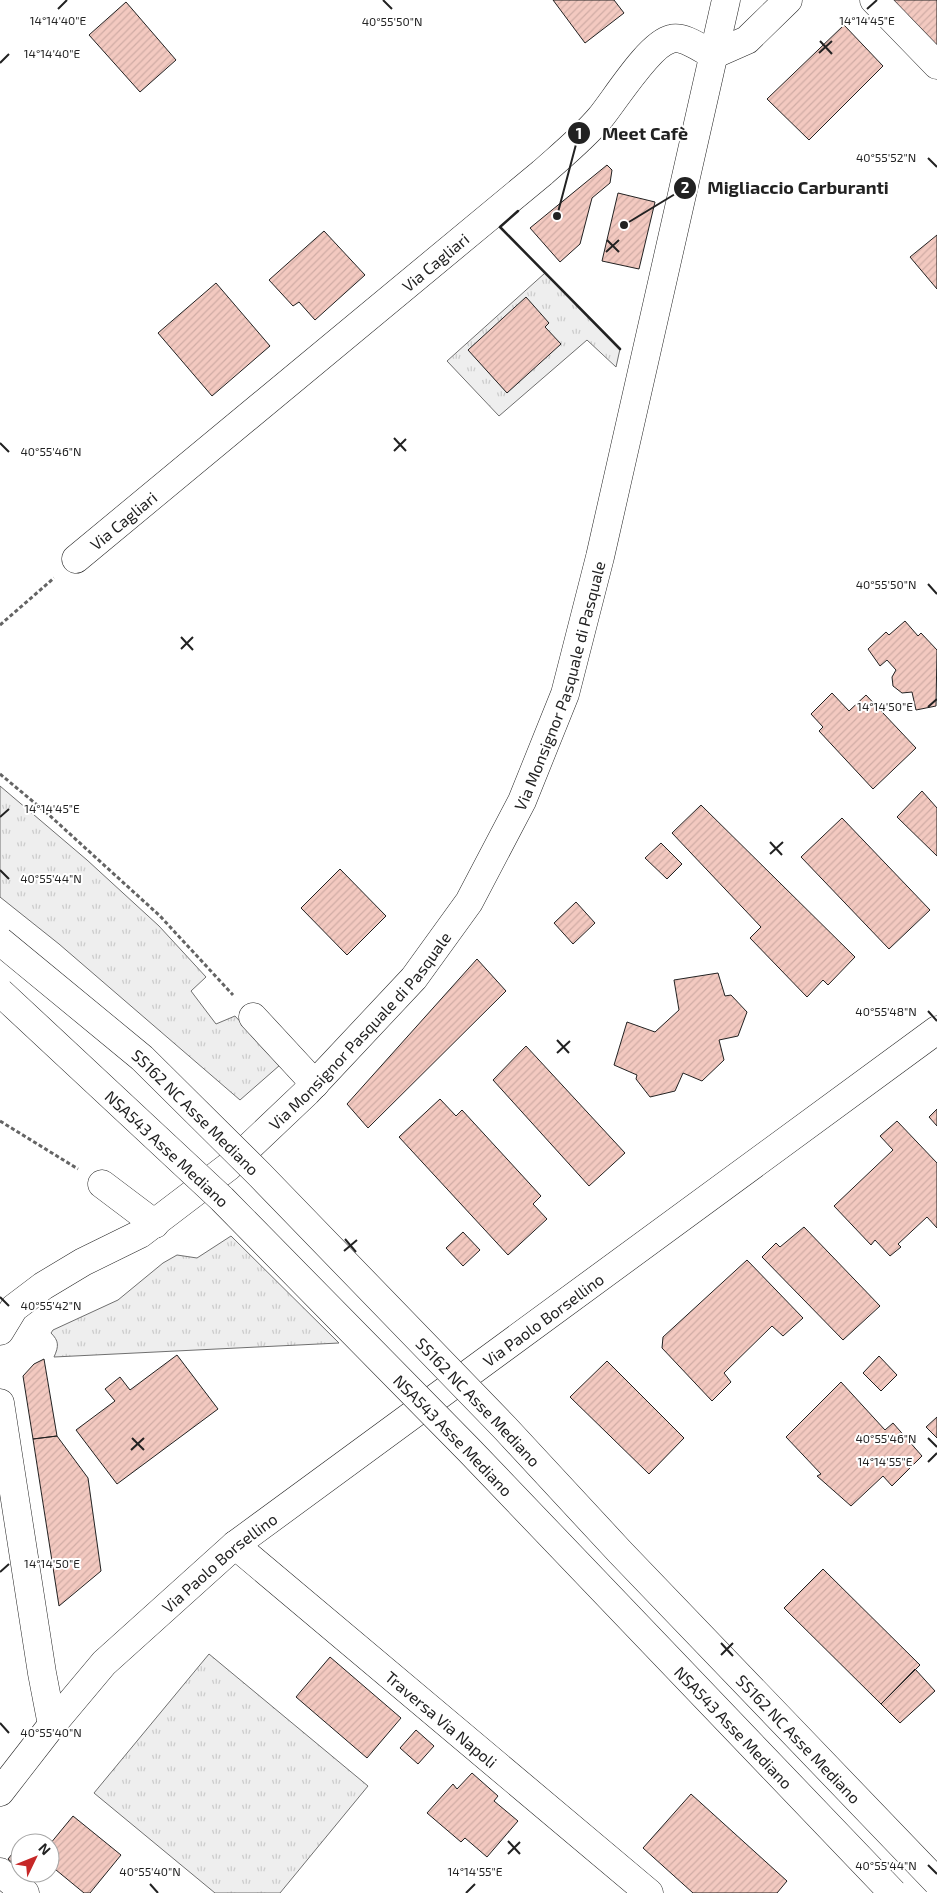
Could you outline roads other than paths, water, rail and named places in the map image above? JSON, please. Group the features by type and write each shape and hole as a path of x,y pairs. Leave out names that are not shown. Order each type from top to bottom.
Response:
{"main road":[{"name":"Via Monsignor Pasquale di Pasquale","path":"0,1331 14,1308 43,1286 83,1262 147,1229 228,1167 314,1084 414,978 469,902 522,801 566,694 594,585 726,0"},
{"path":"713,55 746,40 788,0"},
{"path":"874,0 937,65"},
{"name":"Via Cagliari","path":"76,559 542,173 583,136 600,117 638,66 663,43 672,38 679,39 713,55"},
{"name":"SS162 NC Asse Mediano","path":"0,941 142,1058 259,1174 505,1428 627,1560 937,1882"},
{"name":"NSA543 Asse Mediano","path":"0,992 222,1199 469,1450 893,1893"},
{"path":"253,1017 314,1084"},
{"name":"Via Paolo Borsellino","path":"0,1792 52,1725 104,1663 235,1545 937,1030"},
{"path":"102,1184 147,1229"},
{"path":"0,1403 42,1673 52,1725"},
{"name":"Traversa Via Napoli","path":"235,1545 649,1893"},
{"path":"0,1872 25,1893"}],"place":[{"name":"Meet Cafè","path":"557,216"},
{"name":"Migliaccio Carburanti","path":"624,225"}]}
